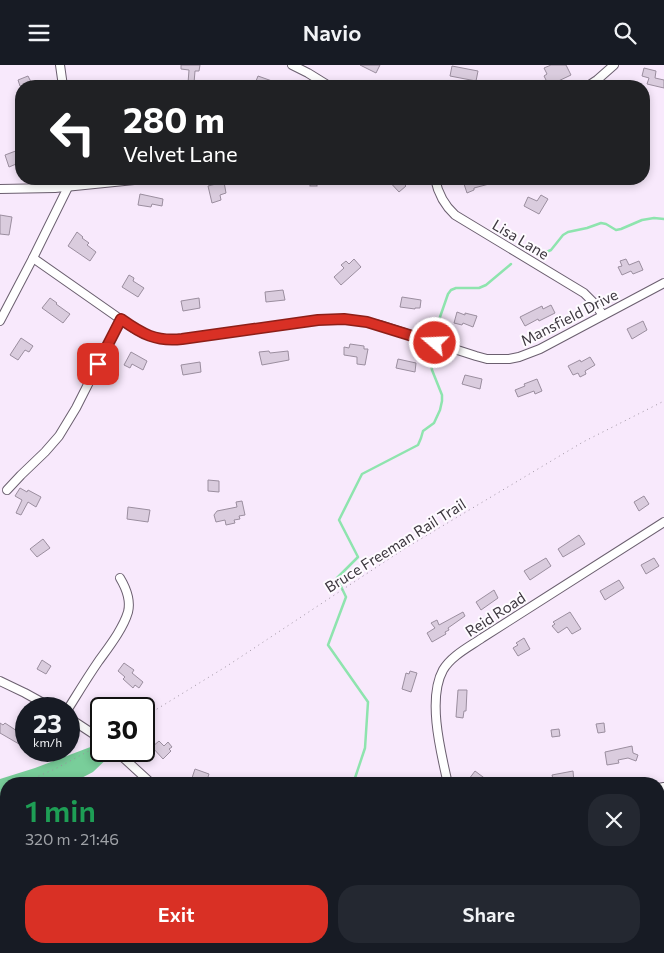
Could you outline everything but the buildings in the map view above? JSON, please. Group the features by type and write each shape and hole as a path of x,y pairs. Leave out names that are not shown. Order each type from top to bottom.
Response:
{"street":[{"path":"60,65 62,80"},
{"path":"292,65 319,80"},
{"path":"598,80 614,65"},
{"path":"0,189 40,189 87,185"},
{"name":"Lisa Lane","path":"436,185 443,201 455,215 584,293 603,315"},
{"path":"0,321 68,187"},
{"name":"Mansfield Drive","path":"33,259 148,336 165,340 318,320 344,319 367,322 476,356 499,360 519,357 535,351 664,283"},
{"path":"7,490 59,436 76,408 121,319"},
{"name":"Reid Road","path":"446,777 441,755 436,716 436,691 443,670 454,657 664,522"},
{"path":"76,697 126,617 129,600 126,588 120,578"},
{"path":"0,681 32,697"},
{"path":"80,727 90,734"},
{"path":"128,762 144,777"}],"path":[{"name":"Bruce Freeman Rail Trail","path":"155,710 235,661 404,549 582,442 664,401"},
{"path":"36,777 55,769 90,748"}],"green space":[{"path":"90,747 90,762 103,762 93,772 83,777 6,777 51,762 80,762 80,751"}],"waterway":[{"path":"544,253 551,250 563,235 568,232 601,223 616,230 642,220 664,219"},
{"path":"437,335 440,317 451,290 456,288 479,288 486,285 511,264"},
{"path":"355,777 365,748 368,702 328,645 346,597 337,578 358,557 339,520 362,474 418,445 423,431 434,423 440,410 442,395 432,370 432,353"}],"route":[{"path":"98,364 121,319 148,336 165,340 318,320 344,319 367,322 435,343"}]}
